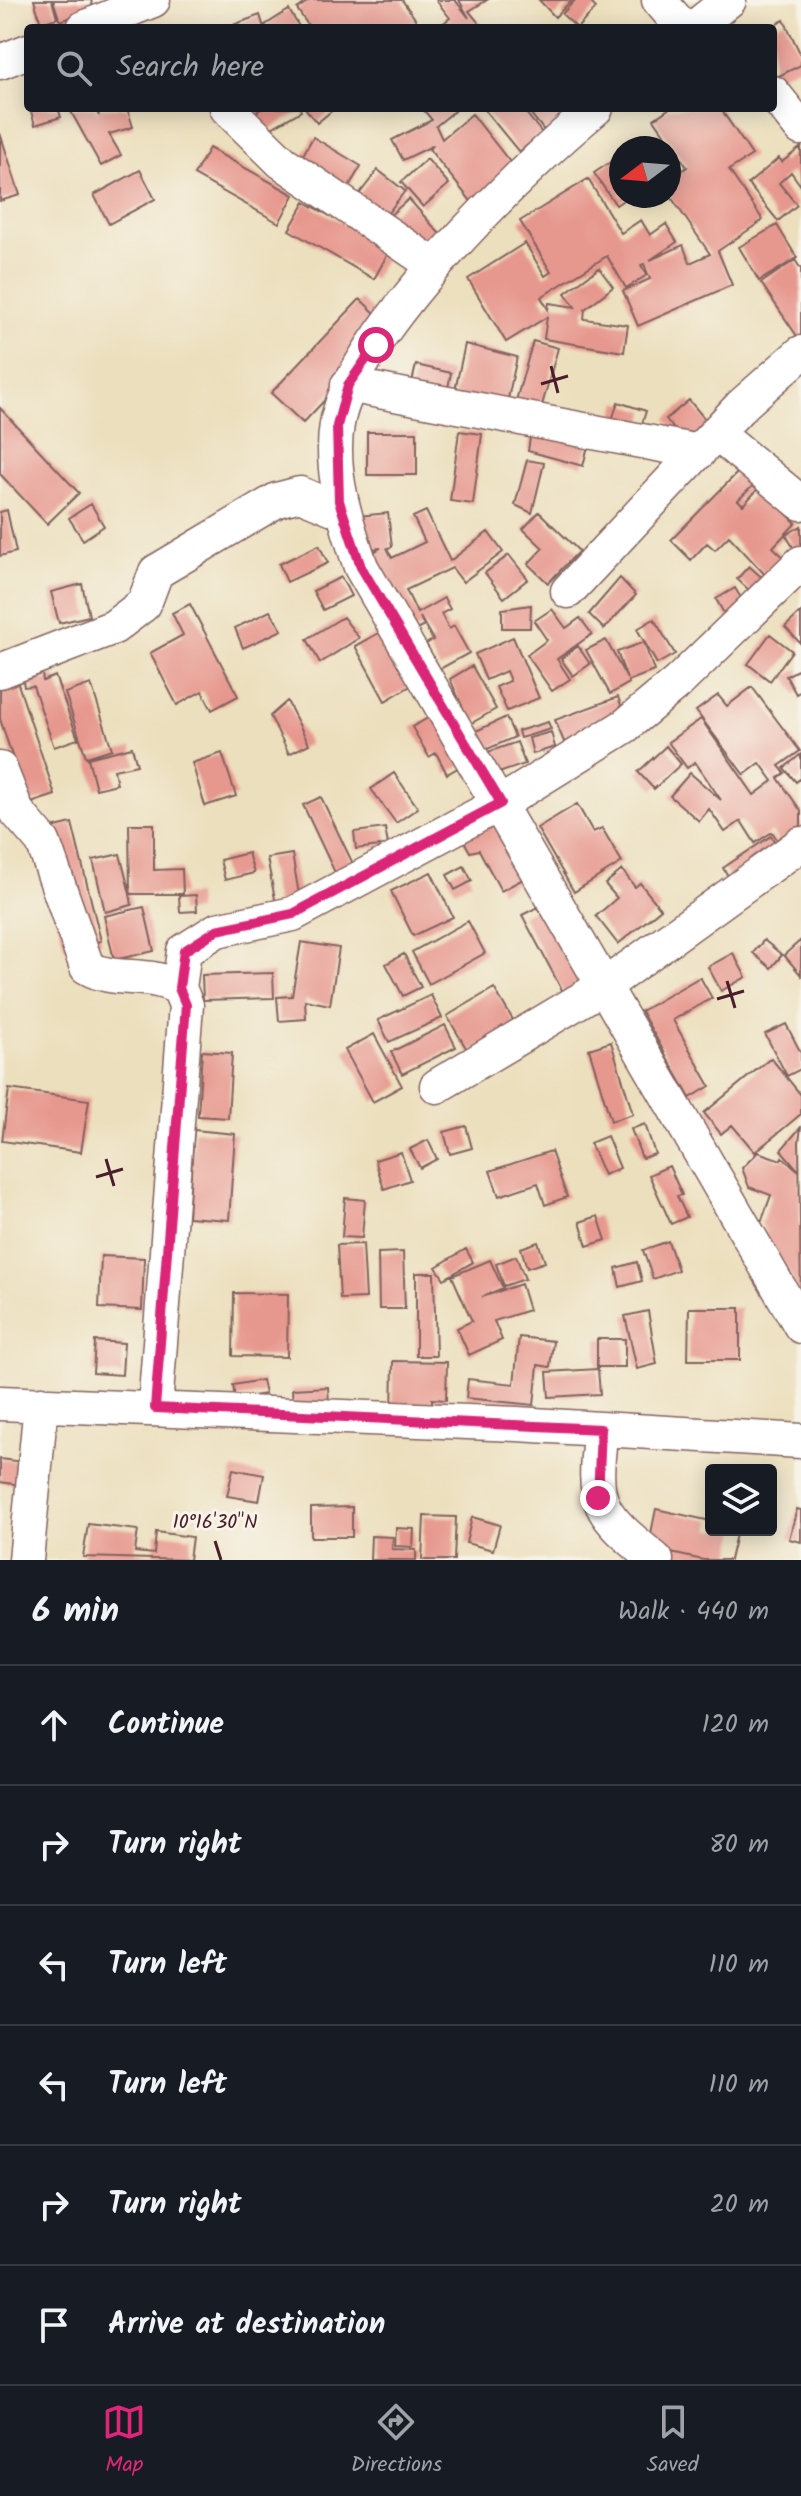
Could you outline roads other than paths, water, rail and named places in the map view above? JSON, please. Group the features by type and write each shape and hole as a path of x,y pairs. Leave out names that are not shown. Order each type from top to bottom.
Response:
{"street":[{"path":"659,0 691,24"},
{"path":"699,24 729,0"},
{"path":"100,24 156,10"},
{"path":"0,62 24,53"},
{"path":"777,98 801,128"},
{"path":"231,112 282,162 435,266"},
{"path":"591,112 552,144 435,266 348,385 337,426 343,512 361,567 501,803 801,1326"},
{"path":"568,591 707,443 801,353"},
{"path":"348,385 707,443 801,503"},
{"path":"0,671 114,627 144,604 156,572 277,500 300,494 343,512"},
{"path":"155,1408 186,1005 179,988 184,951 217,930 293,914 501,803 625,726 678,682 801,563"},
{"path":"0,769 17,812 43,842 87,967 98,974 162,978 179,988"},
{"path":"437,1086 604,986 801,844"},
{"path":"0,1403 601,1429 801,1441"},
{"path":"26,1560 41,1404"},
{"path":"601,1429 598,1498 612,1524 656,1560"}]}
